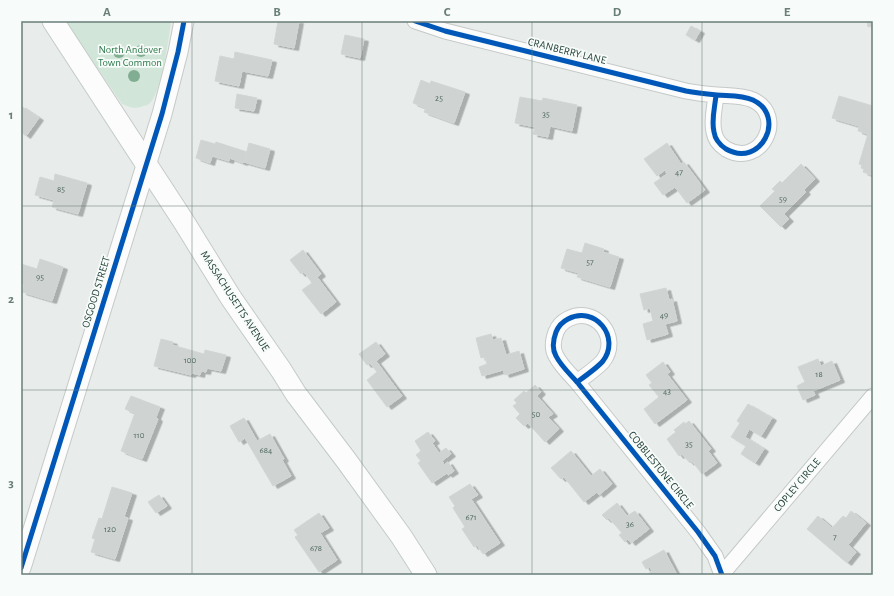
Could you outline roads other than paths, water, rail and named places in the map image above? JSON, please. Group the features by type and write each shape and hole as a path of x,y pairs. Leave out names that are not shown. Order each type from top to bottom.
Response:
{"main road":[{"name":"MASSACHUSETTS AVENUE","path":"53,21 147,163 158,183 231,298 296,394 401,536 426,575"}],"street":[{"name":"OSGOOD STREET","path":"21,568 147,163 180,46 184,21"},
{"name":"CRANBERRY LANE","path":"415,21 445,31 686,91 716,95"},
{"name":"COBBLESTONE CIRCLE","path":"577,382 698,532 714,556 722,574"},
{"name":"COPLEY CIRCLE","path":"722,574 873,396"}],"park label":[{"name":"North Andover Town Common","path":"130,55"}]}
